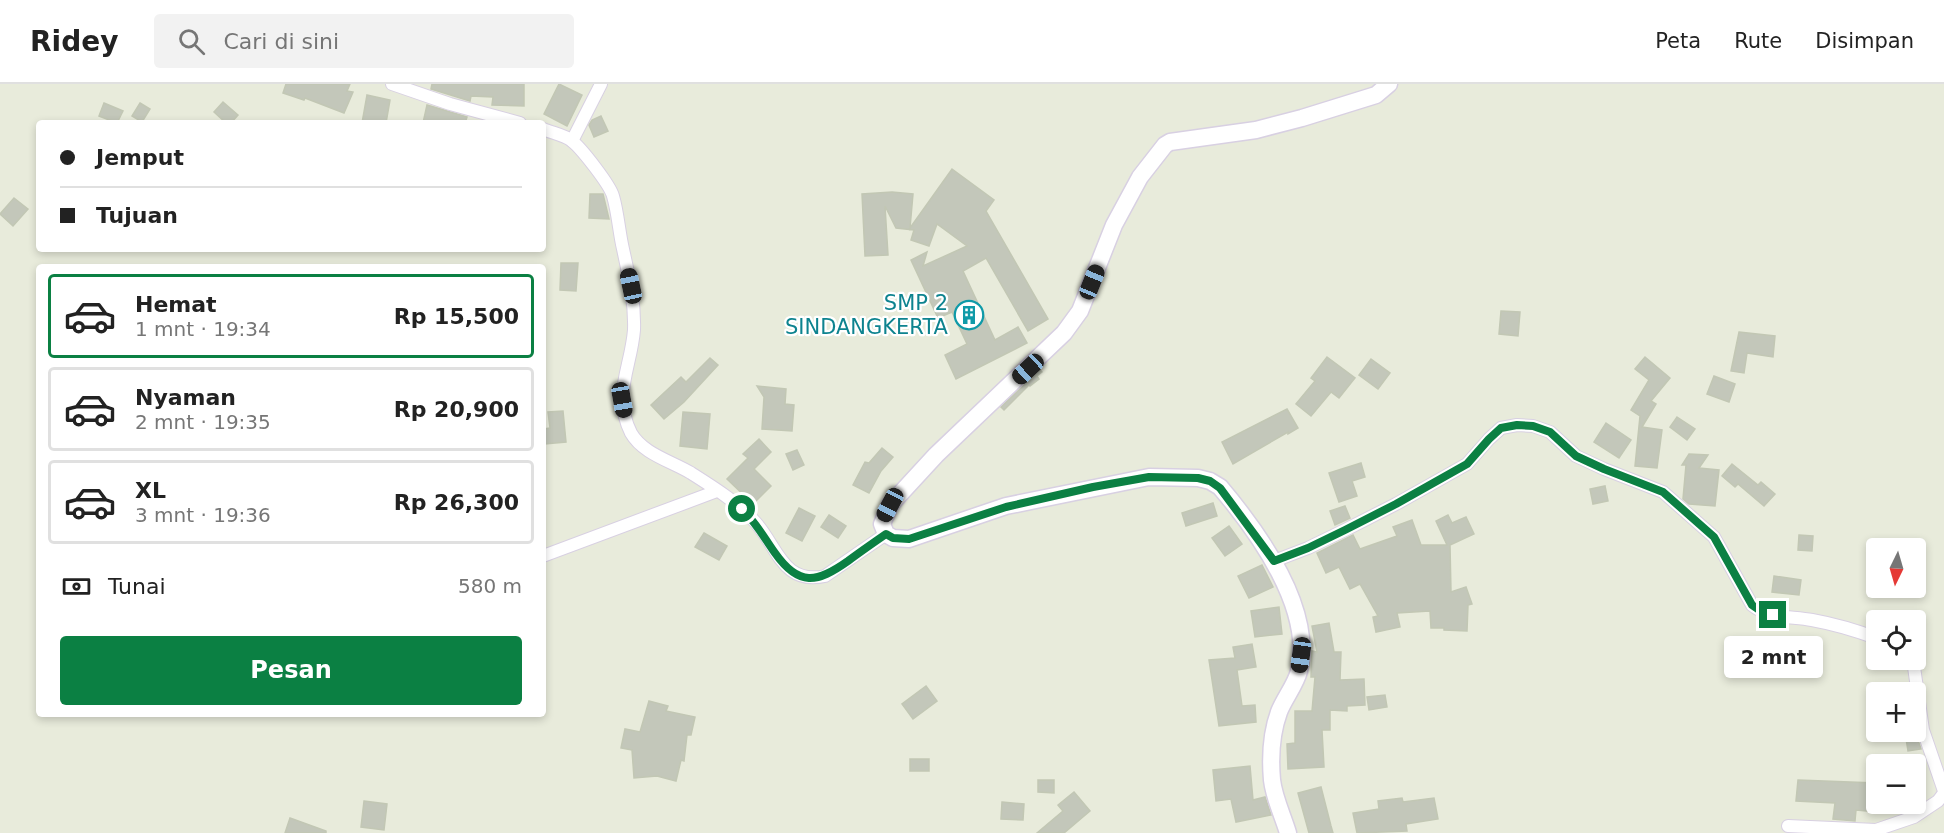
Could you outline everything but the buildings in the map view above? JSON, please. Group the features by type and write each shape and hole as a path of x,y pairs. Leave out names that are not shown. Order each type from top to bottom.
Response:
{"street":[{"path":"392,84 450,104 508,120"},
{"path":"572,141 601,84"},
{"path":"1288,833 1272,781 1272,731 1280,708 1299,674 1300,638 1294,606 1274,561 1220,488 1210,481 1198,478 1149,477 1006,507 909,539 893,538 886,534 882,524 890,505 936,455 1064,333 1080,311 1114,225 1140,177 1165,145 1170,142 1256,130 1302,118 1376,95 1389,84"},
{"path":"546,130 572,141 603,177 613,193 635,305 633,333 622,388 622,400 630,430 635,439 654,454 690,473 742,509 757,524 776,554 797,575 805,578 825,576 886,534"},
{"path":"1274,561 1345,530 1467,464 1501,428 1517,425 1533,426 1550,432 1576,456 1663,492 1714,537 1752,605 1759,611 1765,614 1811,619 1866,634"},
{"path":"546,555 717,491"},
{"path":"1788,826 1876,830 1914,817 1938,801 1944,792 1923,730 1914,670"}],"place":[{"name":"SMP 2 SINDANGKERTA","path":"969,315"}],"route":[{"path":"742,509 757,524 776,554 797,575 814,578 825,576 835,570 886,534 893,538 909,539 1006,507 1093,487 1149,477 1198,478 1210,481 1220,488 1274,561 1345,530 1467,464 1501,428 1524,425 1550,432 1576,456 1663,492 1714,537 1752,605 1765,614 1773,615"}]}
